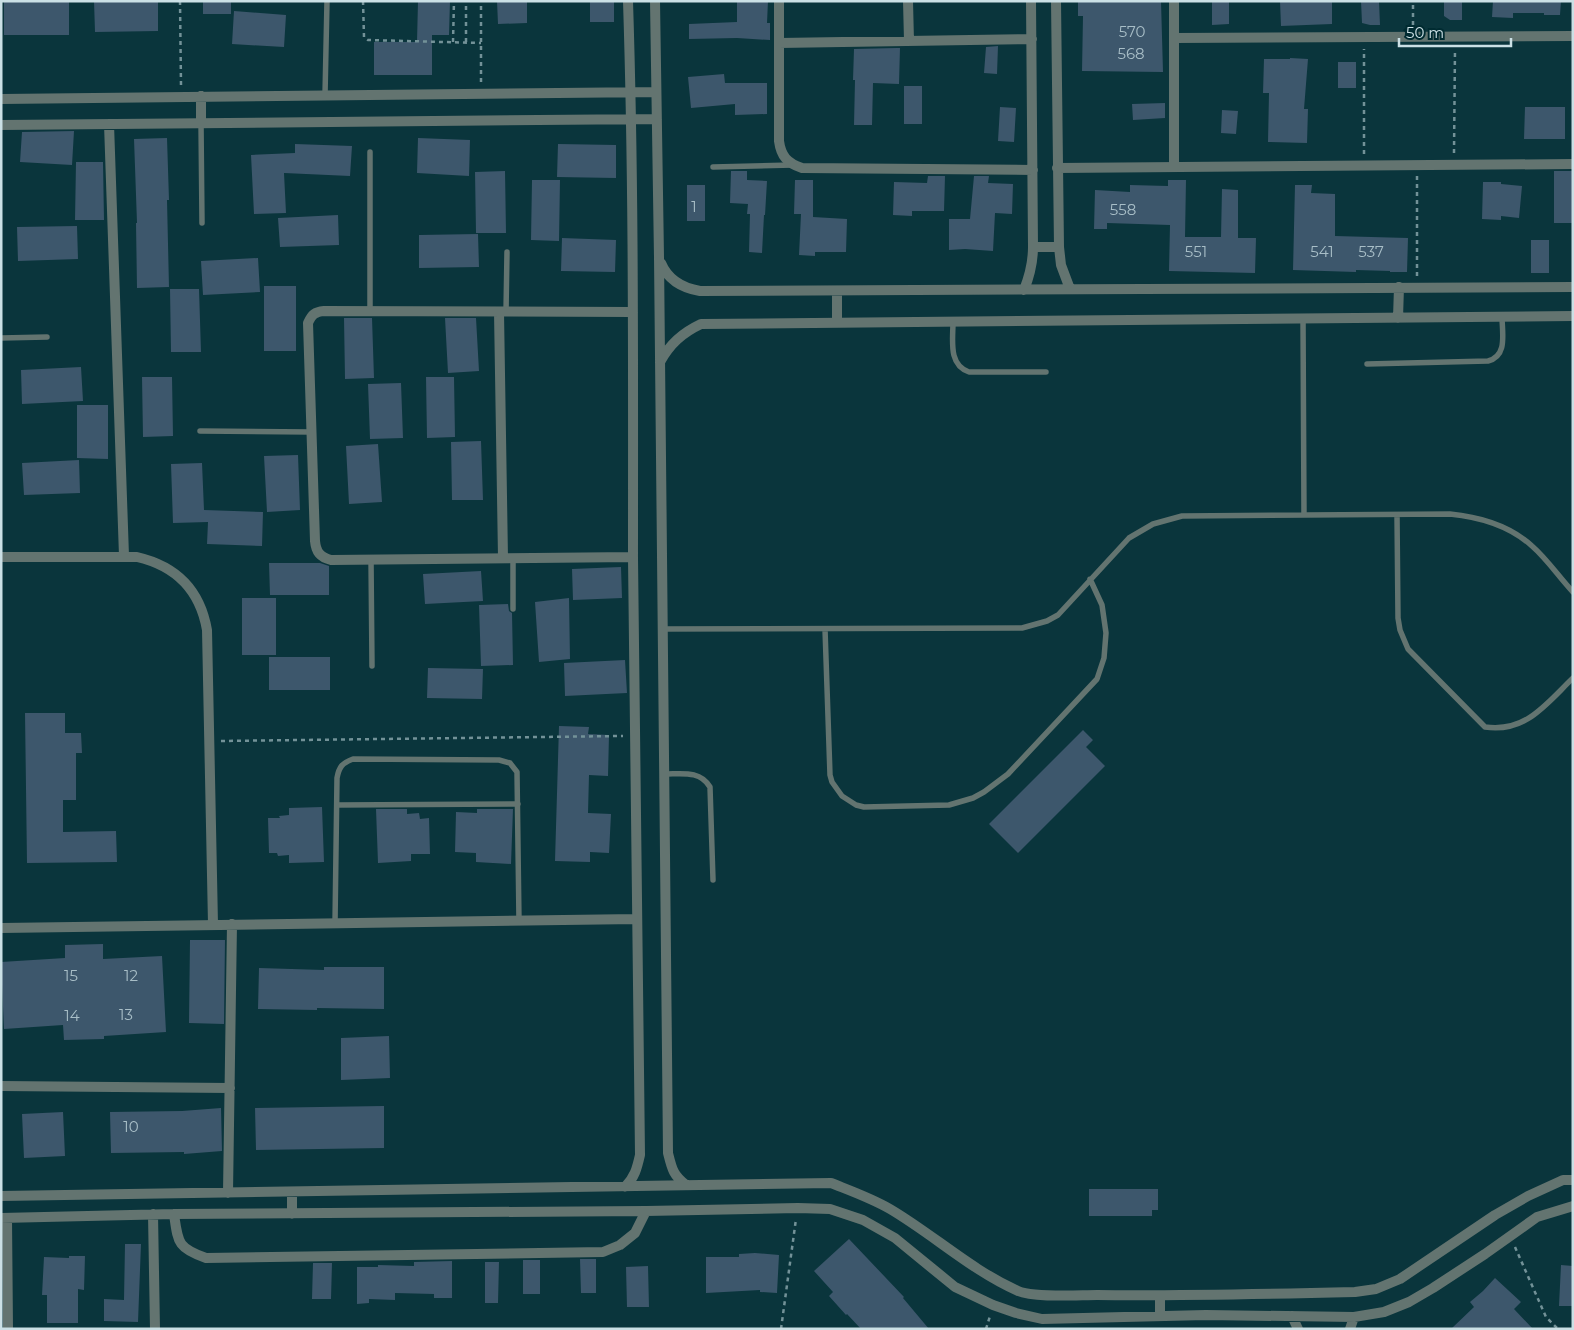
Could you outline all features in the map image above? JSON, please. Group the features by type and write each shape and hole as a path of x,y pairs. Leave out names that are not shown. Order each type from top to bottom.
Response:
{"street":[{"path":"626,1187 633,1179 637,1170 640,1155 633,557 634,312 628,1"},
{"path":"655,1 660,257 668,1153 672,1169 677,1177 686,1185"},
{"path":"779,1 779,141 780,151 785,159 793,165 802,168 1033,170"},
{"path":"908,1 908,41"},
{"path":"1024,290 1030,276 1033,248 1032,1"},
{"path":"1056,1 1059,248 1060,265 1070,289"},
{"path":"1174,1 1174,167"},
{"path":"1174,38 1573,36"},
{"path":"779,43 1032,39"},
{"path":"1,99 325,94 656,92"},
{"path":"200,96 201,123"},
{"path":"1,125 657,119"},
{"path":"109,124 124,556"},
{"path":"1057,168 1573,164"},
{"path":"1033,248 1059,248"},
{"path":"660,257 664,270 674,281 686,289 700,291 1573,287"},
{"path":"1398,318 1399,287"},
{"path":"837,291 837,323"},
{"path":"633,557 330,560 322,557 316,550 308,323 311,316 317,312 324,311 634,312"},
{"path":"502,312 508,557"},
{"path":"660,363 676,339 688,330 701,324 1573,316"},
{"path":"1,557 124,556 148,560 170,570 188,586 201,607 207,630 214,924"},
{"path":"1,928 637,919"},
{"path":"228,1193 232,924"},
{"path":"1,1086 230,1088"},
{"path":"1,1196 831,1183 862,1195 890,1209 964,1261 1020,1292 1049,1295 1160,1296 1355,1292 1376,1289 1400,1279 1520,1200 1563,1180 1573,1180"},
{"path":"292,1192 292,1214"},
{"path":"8,1329 4,1218 153,1214 830,1209 863,1220 895,1238 955,1288 993,1305 1042,1319 1160,1316 1354,1317 1384,1312 1409,1302 1485,1254 1537,1217 1573,1206"},
{"path":"174,1214 178,1239 190,1252 206,1258 603,1252 620,1245 635,1233 646,1211"},
{"path":"153,1214 155,1329"},
{"path":"1160,1296 1160,1316"},
{"path":"1292,1316 1298,1329"},
{"path":"1350,1329 1354,1317"}],"lane":[{"path":"325,94 327,1"},
{"path":"201,123 202,223"},
{"path":"370,152 370,311"},
{"path":"713,167 793,165"},
{"path":"502,312 507,252"},
{"path":"1367,364 1488,362 1494,360 1499,356 1503,348 1502,316"},
{"path":"1303,318 1304,515"},
{"path":"953,322 953,355 958,365 965,370 969,372 1046,372"},
{"path":"1,338 47,337"},
{"path":"200,431 312,432"},
{"path":"1397,514 1398,618 1403,640 1414,656 1485,727 1506,728 1524,721 1573,678"},
{"path":"663,629 1022,628 1040,623 1058,614 1129,538 1153,524 1182,516 1397,514 1450,514 1467,516 1497,524 1532,546 1573,592"},
{"path":"508,557 513,609"},
{"path":"372,559 372,666"},
{"path":"825,629 830,774 836,790 848,801 864,807 949,805 973,798 1008,774 1097,679 1104,658 1106,633 1102,605 1090,579"},
{"path":"336,923 339,769 344,762 353,759 499,760 510,763 517,772 519,921"},
{"path":"664,774 699,775 704,778 710,787 713,880"},
{"path":"337,805 518,804"}],"path":[{"path":"180,1 181,96"},
{"path":"363,1 364,36 368,40 481,43"},
{"path":"453,42 454,1"},
{"path":"466,1 466,43"},
{"path":"480,93 481,1"},
{"path":"1413,1 1413,37"},
{"path":"1364,37 1364,165"},
{"path":"1454,165 1455,37"},
{"path":"1417,165 1417,287"},
{"path":"209,741 635,736"},
{"path":"781,1329 798,1208"},
{"path":"1510,1235 1546,1317 1558,1329"}],"building":[{"path":"4,1 69,1 69,35 4,35"},
{"path":"94,1 158,1 158,31 95,32"},
{"path":"203,1 231,1 231,14 203,14"},
{"path":"418,1 450,1 449,35 432,35 432,75 374,75 374,42 417,42"},
{"path":"497,1 527,1 527,23 498,24"},
{"path":"590,1 614,1 614,22 590,22"},
{"path":"737,1 768,1 767,23 770,23 770,40 737,38 689,39 689,24 737,22"},
{"path":"1078,1 1161,1 1163,72 1082,71 1083,16 1078,16"},
{"path":"1212,1 1229,1 1229,24 1212,25"},
{"path":"1280,1 1332,1 1332,24 1281,26"},
{"path":"1361,1 1379,1 1380,25 1362,23"},
{"path":"1444,1 1462,1 1462,20 1450,20 1444,16"},
{"path":"1493,1 1561,1 1560,15 1513,13 1513,18 1492,17"},
{"path":"234,11 286,15 284,47 232,44"},
{"path":"998,46 997,74 984,73 986,47"},
{"path":"900,48 899,84 873,83 872,125 854,125 854,49"},
{"path":"1264,59 1308,59 1304,109 1308,109 1307,143 1268,142 1269,93 1263,93"},
{"path":"1338,62 1356,62 1356,88 1338,88"},
{"path":"724,74 725,83 767,83 767,114 735,115 735,104 691,108 688,77"},
{"path":"904,86 922,86 922,124 904,124"},
{"path":"1165,103 1165,118 1133,120 1132,104"},
{"path":"1000,107 1016,108 1014,142 998,141"},
{"path":"1525,107 1565,107 1565,139 1524,139"},
{"path":"1222,110 1238,111 1236,134 1221,133"},
{"path":"74,131 72,165 20,162 22,132"},
{"path":"167,138 169,287 137,288 134,139"},
{"path":"418,138 470,140 469,176 417,173"},
{"path":"295,144 352,146 350,176 284,173 286,213 254,214 251,155 295,153"},
{"path":"558,144 616,145 616,178 557,177"},
{"path":"76,162 103,162 104,220 75,220"},
{"path":"505,171 506,233 476,233 475,172"},
{"path":"731,171 747,171 747,180 767,181 762,253 749,252 750,214 747,214 748,204 730,203"},
{"path":"1554,171 1573,171 1573,223 1554,223"},
{"path":"928,176 945,176 944,211 912,211 912,216 893,215 894,182 927,183"},
{"path":"974,176 989,176 988,183 1013,184 1012,214 995,213 993,251 949,250 949,219 970,219"},
{"path":"532,180 560,180 559,241 531,240"},
{"path":"795,180 813,180 813,217 847,219 846,252 815,252 815,256 799,255 801,214 794,214"},
{"path":"1168,180 1186,180 1185,237 1221,237 1222,189 1238,190 1238,238 1256,238 1255,273 1169,271 1170,225 1107,223 1107,229 1094,229 1095,190 1130,192 1130,185 1168,186"},
{"path":"1483,182 1501,182 1501,184 1522,186 1519,218 1501,216 1501,220 1482,219"},
{"path":"687,185 705,185 705,221 687,221"},
{"path":"1295,185 1312,185 1311,193 1335,194 1335,236 1408,238 1407,272 1293,270"},
{"path":"338,215 339,245 280,247 278,218"},
{"path":"77,226 78,259 18,261 17,227"},
{"path":"478,234 479,267 419,268 419,235"},
{"path":"562,238 616,240 615,272 561,271"},
{"path":"1531,240 1549,240 1549,273 1531,273"},
{"path":"258,258 260,292 203,295 201,261"},
{"path":"264,286 296,286 296,351 264,351"},
{"path":"170,289 199,289 201,352 171,352"},
{"path":"344,318 372,318 374,378 345,379"},
{"path":"445,318 476,318 479,371 448,373"},
{"path":"81,367 83,401 22,404 21,370"},
{"path":"142,377 172,377 173,436 143,437"},
{"path":"426,377 454,377 455,437 427,438"},
{"path":"401,383 403,438 370,439 368,384"},
{"path":"77,405 108,405 108,459 77,458"},
{"path":"481,441 483,500 452,500 451,442"},
{"path":"378,444 382,502 349,504 346,446"},
{"path":"298,455 300,510 267,512 264,456"},
{"path":"79,460 80,493 24,495 22,463"},
{"path":"202,463 204,510 263,512 262,546 207,544 208,522 173,523 171,464"},
{"path":"269,563 320,563 329,566 329,595 270,595"},
{"path":"621,567 622,598 573,600 572,569"},
{"path":"481,571 483,601 425,604 423,574"},
{"path":"242,598 276,598 276,655 242,655"},
{"path":"569,598 570,659 539,662 535,602"},
{"path":"508,604 509,611 512,613 513,665 481,666 479,605"},
{"path":"269,657 330,657 330,690 269,690"},
{"path":"625,660 627,693 565,696 564,663"},
{"path":"428,668 483,669 482,699 427,698"},
{"path":"25,713 65,713 65,733 81,733 82,753 76,753 76,800 63,800 63,832 116,831 117,862 27,863"},
{"path":"559,726 589,727 588,734 609,735 608,776 589,775 588,813 611,814 609,853 590,852 590,862 555,861"},
{"path":"1083,730 1093,740 1086,747 1105,766 1018,853 989,824"},
{"path":"322,807 324,862 289,863 289,855 278,856 277,853 269,853 268,818 280,818 279,816 289,815 289,808"},
{"path":"376,809 407,809 407,814 419,813 420,819 429,818 430,854 411,854 411,861 378,863"},
{"path":"477,809 513,809 511,864 476,862 476,853 455,852 456,812 477,813"},
{"path":"190,940 225,940 224,1024 189,1023"},
{"path":"103,944 103,959 162,956 166,1032 104,1036 104,1039 64,1040 63,1025 4,1029 1,962 65,958 65,945"},
{"path":"324,967 384,967 384,1009 258,1009 259,968 324,970"},
{"path":"389,1036 390,1078 341,1080 341,1038"},
{"path":"384,1106 384,1148 256,1150 255,1108"},
{"path":"221,1108 222,1151 184,1154 184,1152 111,1153 110,1112 182,1111"},
{"path":"63,1112 65,1156 24,1158 22,1114"},
{"path":"1089,1189 1158,1189 1158,1210 1152,1210 1152,1216 1089,1216"},
{"path":"849,1239 904,1297 929,1329 861,1329 829,1296 833,1292 814,1271"},
{"path":"125,1244 141,1244 138,1322 104,1321 104,1299 124,1300"},
{"path":"739,1254 779,1255 777,1293 760,1292 760,1290 706,1293 706,1257 739,1257"},
{"path":"69,1256 85,1256 84,1290 78,1289 78,1323 47,1323 47,1295 42,1295 44,1257 69,1258"},
{"path":"580,1259 596,1259 596,1293 581,1293"},
{"path":"523,1260 540,1260 540,1294 523,1294"},
{"path":"452,1261 452,1298 434,1298 434,1294 395,1293 395,1300 369,1299 369,1303 357,1304 357,1267 378,1267 378,1265 414,1266 414,1262"},
{"path":"485,1262 499,1262 498,1303 485,1303"},
{"path":"313,1263 332,1263 331,1299 312,1299"},
{"path":"1561,1265 1573,1266 1573,1306 1559,1306"},
{"path":"648,1266 649,1307 627,1307 626,1267"},
{"path":"1495,1278 1521,1302 1514,1309 1533,1329 1451,1329 1474,1307 1470,1302"}]}
